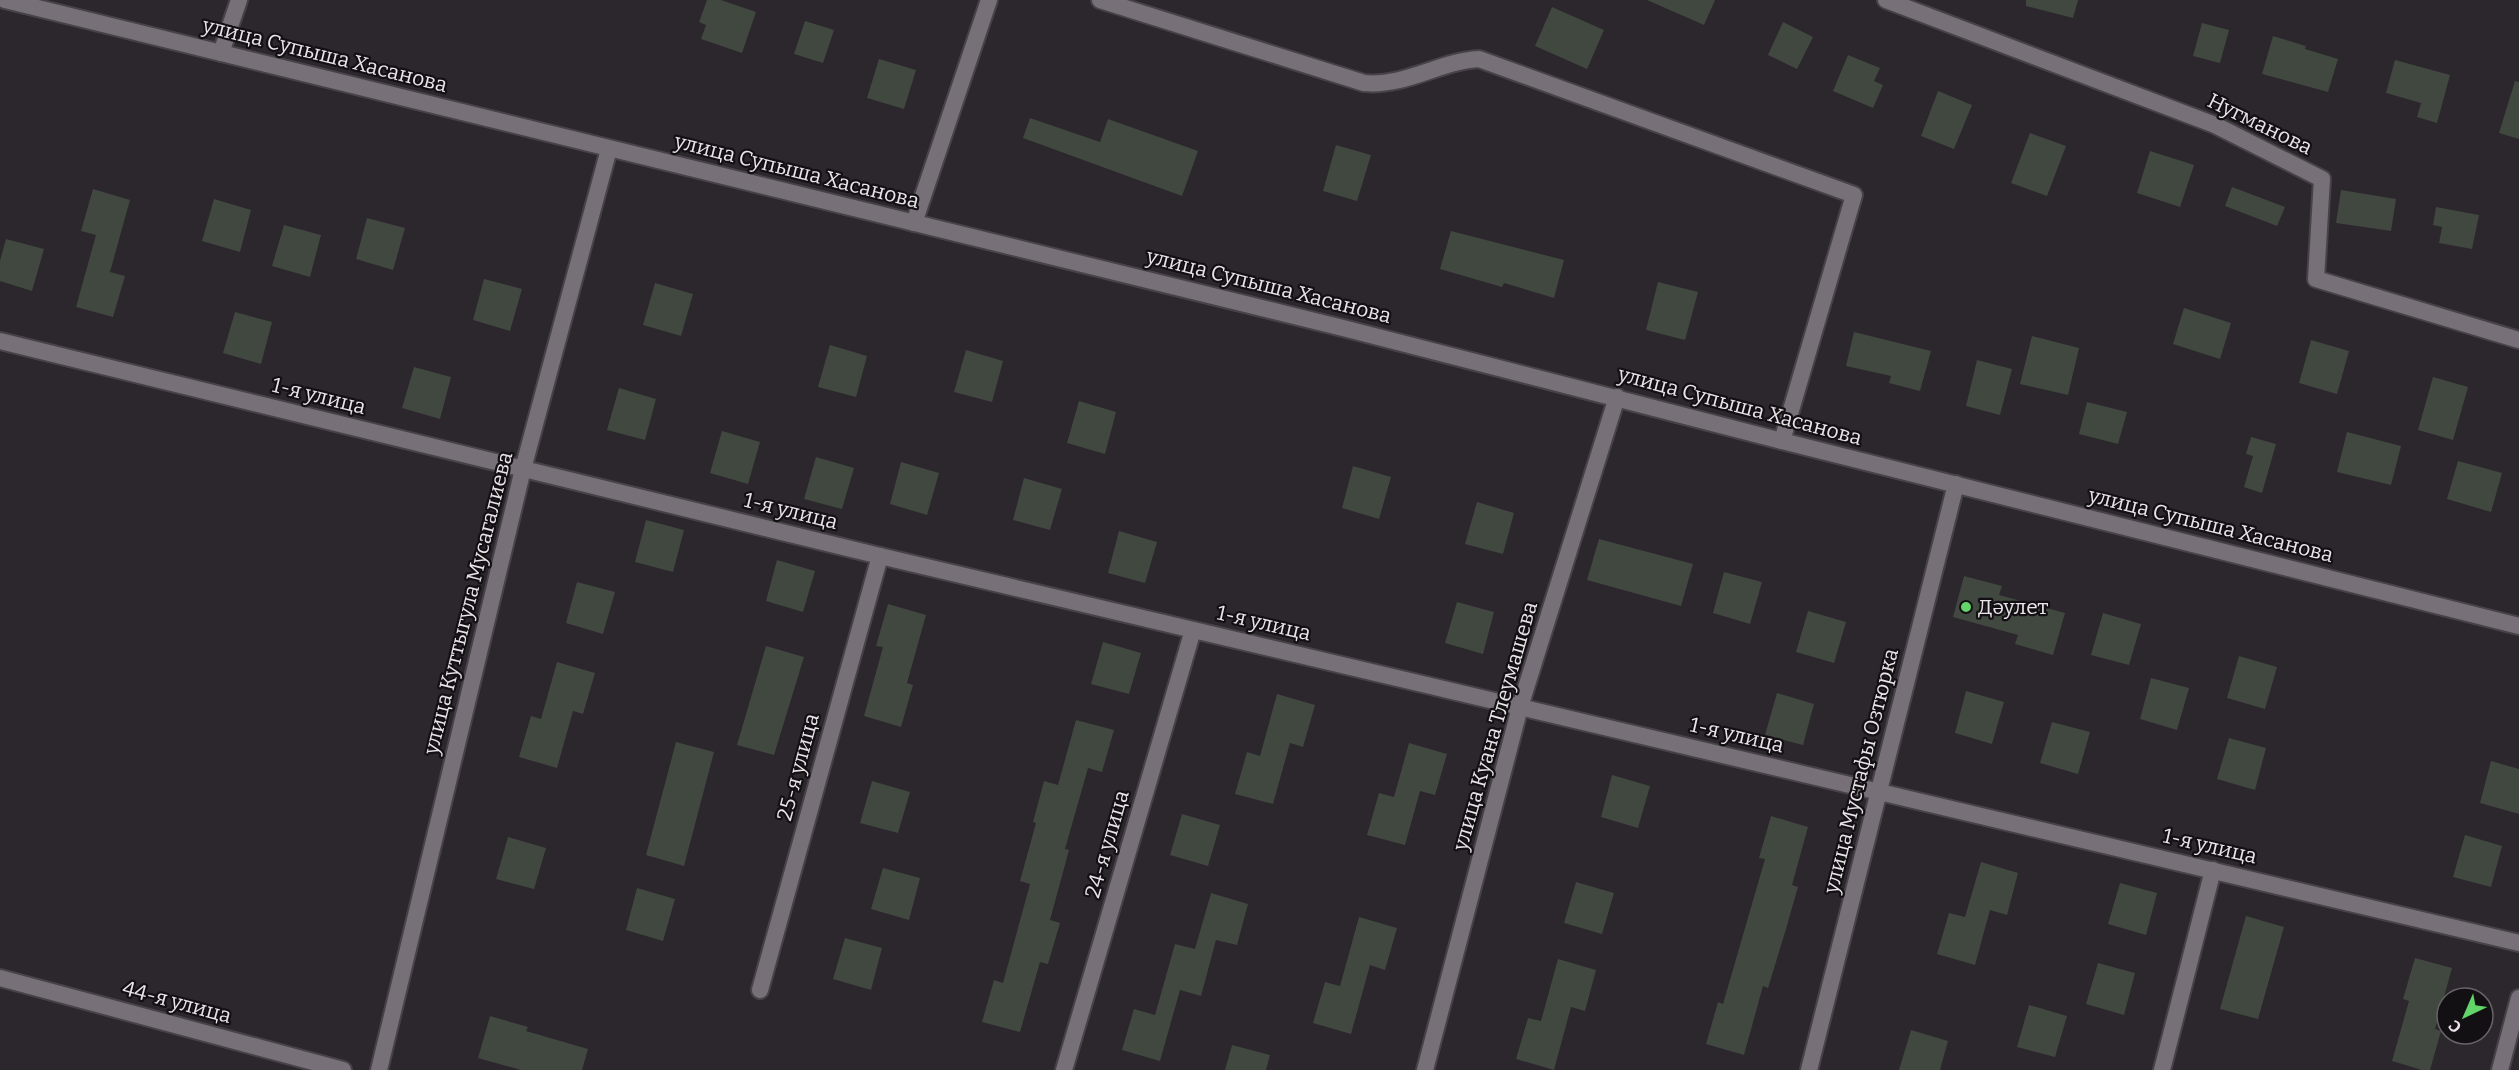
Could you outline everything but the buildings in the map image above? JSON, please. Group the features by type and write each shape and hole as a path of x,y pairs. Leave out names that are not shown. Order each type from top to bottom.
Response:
{"street":[{"name":"улица Супыша Хасанова","path":"5,0 914,222 1617,397 1782,441 2519,626"},
{"path":"221,53 238,0"},
{"path":"914,222 989,0"},
{"path":"1100,0 1364,83 1388,82 1461,60 1479,59 1854,195 1782,441"},
{"name":"Нугманова","path":"1886,0 2215,125 2322,179 2316,279 2519,340"},
{"name":"улица Куттыгула Мусагалиева","path":"379,1070 523,469 609,149"},
{"name":"1-я улица","path":"0,341 880,556 2519,943"},
{"name":"улица Куана Тлеумашева","path":"1425,1070 1520,707 1617,397"},
{"name":"улица Мустафы Озтюрка","path":"1809,1070 1956,484"},
{"name":"25-я улица","path":"760,990 880,556"},
{"name":"24-я улица","path":"1064,1070 1193,630"},
{"path":"2162,1070 2213,870"},
{"name":"44-я улица","path":"0,978 343,1070"},
{"path":"2500,1070 2519,998"}],"place":[{"name":"Дәулет","path":"1966,607"}]}
